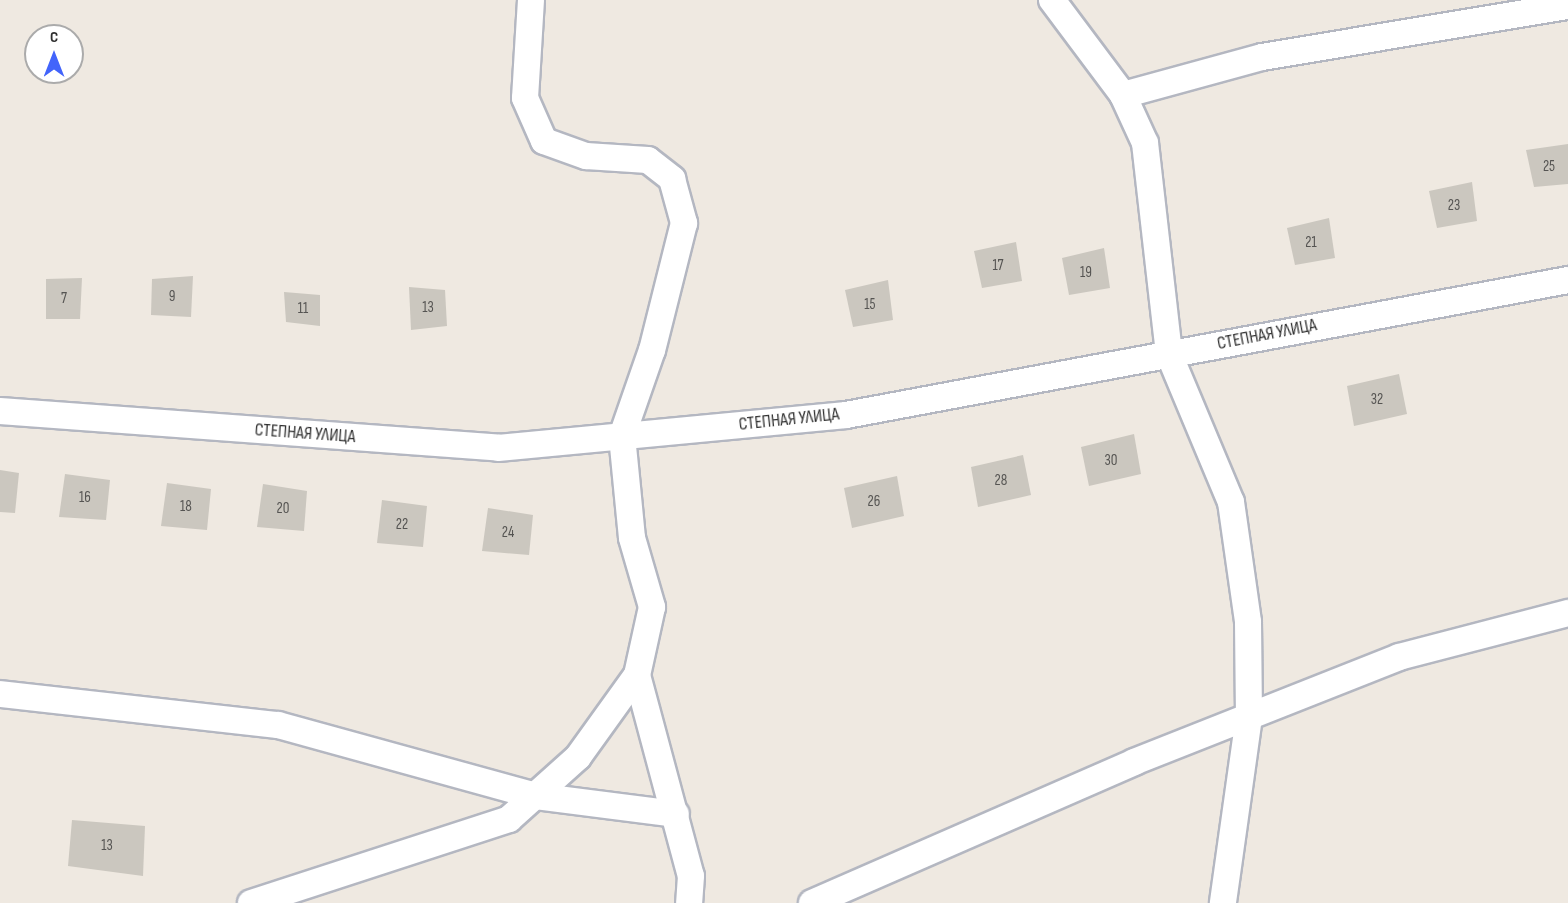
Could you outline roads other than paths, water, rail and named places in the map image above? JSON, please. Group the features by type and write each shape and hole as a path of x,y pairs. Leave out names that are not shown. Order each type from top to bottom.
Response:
{"street":[{"path":"251,903 509,819 578,757 637,675 652,607 632,538 622,436 652,350 684,223 672,179 648,160 586,156 544,141 525,98 531,0"},
{"path":"1052,0 1123,95 1145,143 1169,354 1231,502 1248,622 1249,717 1223,903"},
{"path":"1123,95 1262,57 1568,6"},
{"name":"СТЕПНАЯ УЛИЦА","path":"0,411 498,448 846,415 1568,280"},
{"path":"812,903 1249,717 1399,657 1568,613"},
{"path":"637,675 691,876 689,903"},
{"path":"0,694 278,725 535,796 676,814"}]}
